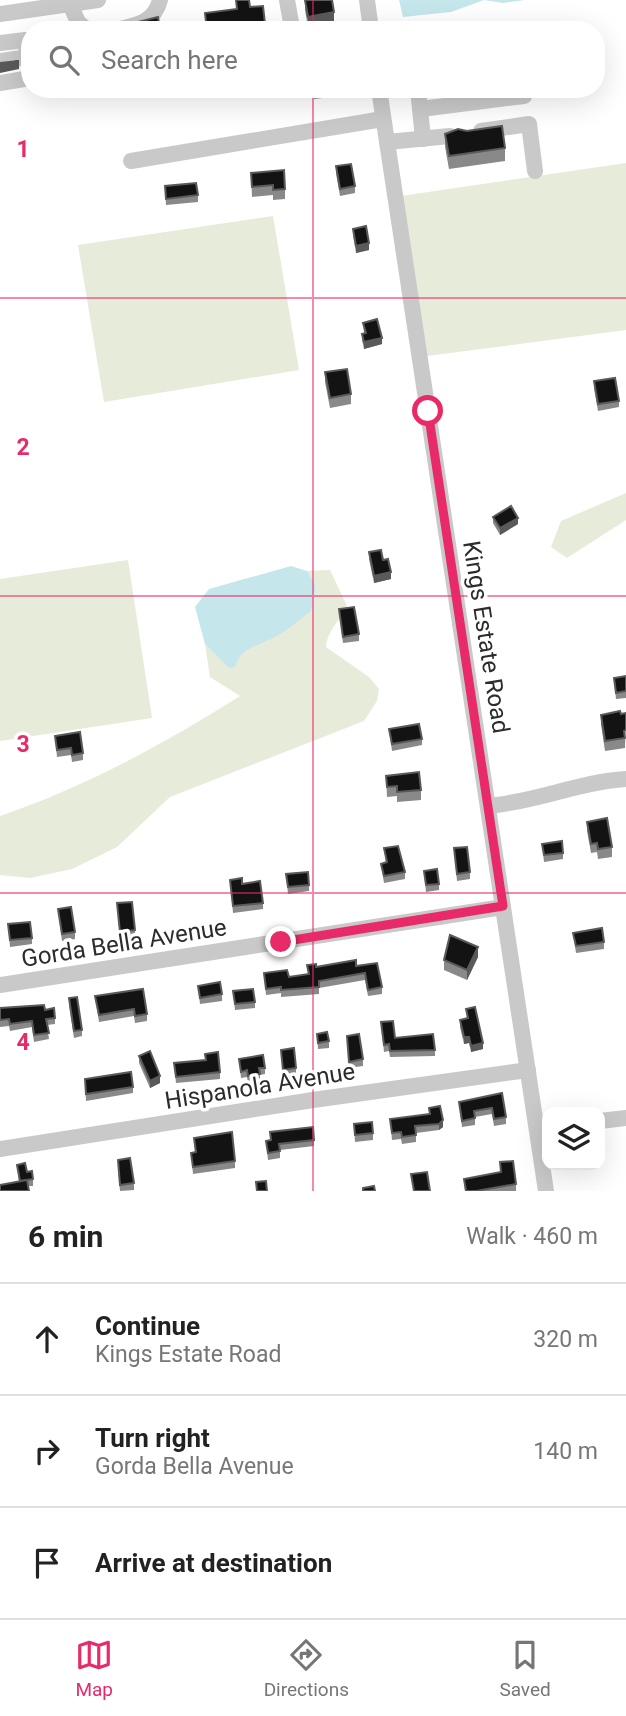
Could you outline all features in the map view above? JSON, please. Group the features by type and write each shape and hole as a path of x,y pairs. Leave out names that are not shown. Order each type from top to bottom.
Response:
{"street":[{"path":"0,15 98,0"},
{"path":"148,21 157,11 160,0"},
{"path":"287,0 291,21"},
{"path":"367,0 370,21"},
{"path":"70,4 78,21"},
{"path":"0,43 21,40"},
{"path":"0,61 21,64"},
{"path":"0,83 21,80"},
{"name":"Kings Estate Road","path":"380,98 528,1070 542,1128"},
{"path":"419,98 424,139"},
{"path":"421,109 488,98"},
{"path":"525,98 535,171"},
{"path":"131,161 383,119"},
{"path":"387,142 529,124"},
{"path":"488,806 515,803 626,779"},
{"name":"Gorda Bella Avenue","path":"0,985 503,906"},
{"name":"Hispanola Avenue","path":"0,1149 313,1100 528,1070"},
{"path":"605,1120 626,1118"},
{"name":"Kings Estate Road","path":"545,1170 546,1191"}],"green space":[{"path":"626,163 626,330 427,356 401,196"},
{"path":"273,216 299,370 104,402 78,245"},
{"path":"626,493 626,520 567,558 551,547 561,521"},
{"path":"128,560 152,718 0,741 0,579"},
{"path":"330,570 347,606 331,631 326,647 369,677 379,689 377,701 364,721 170,797 117,847 72,869 30,878 0,875 0,816 63,792 123,763 240,696 210,677 205,644 216,654 239,657 251,645 267,641 311,611 316,586 307,571"}],"water":[{"path":"399,0 484,0 451,12 403,17"},
{"path":"484,0 525,0 503,3"},
{"path":"291,566 307,571 316,586 311,611 280,634 248,649 235,667 229,668 205,644 195,607 209,589"}],"building":[{"path":"236,0 249,0 250,7 263,6 265,21 206,21 205,13 237,9"},
{"path":"305,0 332,0 334,12 308,17"},
{"path":"158,17 159,21 142,21"},
{"path":"502,126 505,148 449,156 445,134 458,129 467,131"},
{"path":"351,164 355,186 340,189 336,166"},
{"path":"284,170 285,189 273,190 273,185 252,187 251,173"},
{"path":"196,183 198,195 166,199 165,186"},
{"path":"366,226 369,243 356,246 353,229"},
{"path":"377,319 382,338 364,342 362,334 366,333 363,323"},
{"path":"347,369 351,394 330,398 325,372"},
{"path":"615,378 619,401 598,404 594,381"},
{"path":"511,506 518,518 500,528 493,517"},
{"path":"381,550 383,560 388,559 391,572 374,576 369,552"},
{"path":"354,607 359,634 343,637 339,609"},
{"path":"626,676 626,691 616,693 614,678"},
{"path":"620,711 621,714 626,713 625,738 605,741 601,715"},
{"path":"419,724 422,739 392,744 389,729"},
{"path":"80,732 83,753 72,755 71,748 57,750 55,736"},
{"path":"419,772 421,790 397,792 397,786 387,787 386,776"},
{"path":"607,818 612,847 598,849 597,843 591,844 587,822"},
{"path":"562,841 563,853 544,855 542,844"},
{"path":"398,846 405,872 384,876 381,864 387,862 384,848"},
{"path":"467,847 470,872 457,874 454,848"},
{"path":"437,869 439,884 426,885 424,871"},
{"path":"308,872 309,885 288,887 286,874"},
{"path":"242,878 242,884 260,881 263,903 233,906 230,880"},
{"path":"132,902 135,930 120,932 117,903"},
{"path":"71,907 75,932 62,934 58,909"},
{"path":"30,922 32,938 10,940 8,924"},
{"path":"602,928 604,942 576,946 573,933"},
{"path":"450,935 478,947 467,970 444,960"},
{"path":"356,960 356,966 377,963 382,987 368,990 365,973 319,981 319,987 266,989 264,973 287,970 289,977 309,974 307,965 316,964 316,967"},
{"path":"220,982 222,994 200,998 198,986"},
{"path":"143,989 147,1014 135,1016 134,1009 99,1015 95,996"},
{"path":"253,989 255,1002 235,1004 233,991"},
{"path":"77,997 82,1030 74,1031 69,998"},
{"path":"44,1005 45,1010 54,1008 55,1018 46,1019 49,1033 34,1035 32,1021 10,1024 9,1019 0,1020 0,1008"},
{"path":"475,1007 483,1043 471,1046 469,1037 464,1037 460,1020 468,1018 466,1009"},
{"path":"393,1021 395,1038 433,1034 435,1050 390,1051 389,1044 384,1045 381,1022"},
{"path":"327,1032 329,1041 318,1043 317,1034"},
{"path":"359,1034 363,1059 349,1062 347,1036"},
{"path":"294,1048 296,1068 283,1070 281,1050"},
{"path":"150,1051 160,1076 150,1081 139,1056"},
{"path":"218,1052 220,1072 176,1077 174,1063 206,1060 205,1054"},
{"path":"263,1055 265,1068 259,1068 260,1074 248,1076 247,1070 241,1072 239,1059"},
{"path":"131,1072 133,1087 86,1094 85,1079"},
{"path":"502,1093 506,1117 494,1119 492,1108 474,1111 475,1118 462,1121 459,1102"},
{"path":"440,1106 443,1120 439,1124 415,1126 416,1135 402,1137 401,1132 392,1133 390,1119 430,1114 429,1108"},
{"path":"372,1122 373,1133 355,1135 354,1124"},
{"path":"313,1127 314,1140 279,1144 280,1151 268,1153 266,1141 271,1140 270,1132"},
{"path":"232,1132 235,1161 193,1167 191,1153 196,1152 194,1138"},
{"path":"130,1158 134,1183 120,1185 118,1160"},
{"path":"513,1161 516,1184 466,1191 464,1179 501,1172 500,1162"},
{"path":"25,1163 27,1172 32,1171 33,1179 20,1181 17,1165"},
{"path":"427,1172 430,1191 414,1191 411,1174"},
{"path":"27,1180 29,1191 0,1191 0,1185"},
{"path":"266,1181 267,1191 257,1191 256,1182"},
{"path":"374,1186 375,1191 363,1191 363,1188"}],"route":[{"path":"281,942 503,906 428,411"}]}
